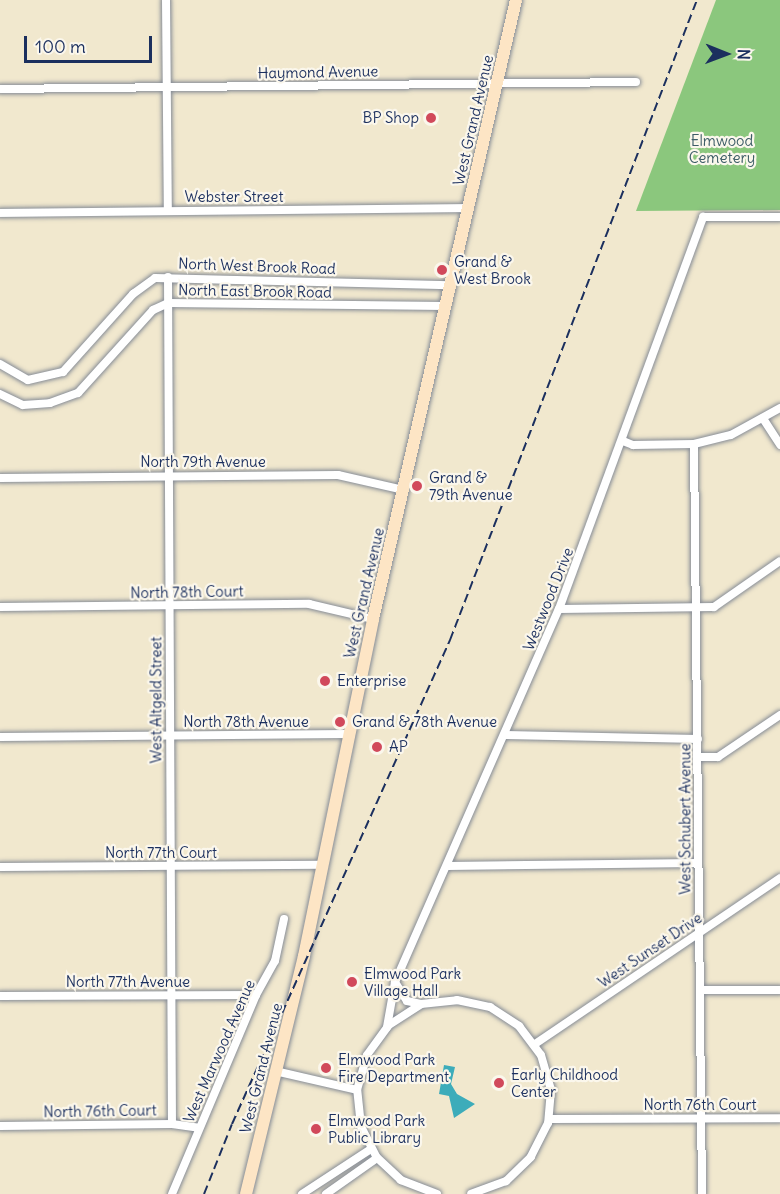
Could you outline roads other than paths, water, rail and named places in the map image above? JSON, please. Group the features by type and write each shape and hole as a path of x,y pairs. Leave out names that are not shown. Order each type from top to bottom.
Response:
{"main road":[{"name":"West Grand Avenue","path":"249,1191 322,865 373,619 516,0"}],"street":[{"path":"166,0 168,211"},
{"name":"Haymond Avenue","path":"0,89 636,82"},
{"name":"Webster Street","path":"0,213 468,208"},
{"name":"Westwood Drive","path":"387,1027 394,982 506,735 559,609 623,441 703,218 780,217"},
{"name":"North West Brook Road","path":"0,364 28,380 63,372 146,282 168,276 450,285"},
{"name":"West Altgeld Street","path":"168,276 172,1124"},
{"name":"North East Brook Road","path":"0,394 24,405 50,404 72,396 90,382 153,309 168,303 445,306"},
{"path":"623,441 633,445 694,444 731,435 764,420 780,408"},
{"path":"764,420 780,445"},
{"name":"West Schubert Avenue","path":"694,444 702,1194"},
{"name":"North 79th Avenue","path":"0,478 338,475 404,490"},
{"path":"559,609 697,610 714,607 780,561"},
{"name":"North 78th Court","path":"0,607 309,604 373,619"},
{"path":"698,757 718,757 780,715"},
{"name":"North 78th Avenue","path":"0,737 348,734"},
{"path":"506,735 698,739"},
{"path":"447,866 697,863"},
{"name":"North 77th Court","path":"0,867 322,865"},
{"name":"West Sunset Drive","path":"535,1044 780,878"},
{"name":"West Marwood Avenue","path":"172,1194 256,995 275,962 284,919"},
{"path":"394,982 407,1001 421,1004 456,1000 490,1007 513,1020 535,1044 549,1077 549,1119 539,1145 522,1167 500,1184 471,1194"},
{"path":"700,990 780,990"},
{"name":"North 77th Avenue","path":"0,996 256,995"},
{"path":"421,1004 387,1027 366,1055 357,1090 361,1126 377,1158 401,1180 436,1194"},
{"path":"275,1071 357,1090"},
{"name":"North 76th Court","path":"549,1119 780,1118"},
{"name":"North 76th Court","path":"0,1126 172,1124 199,1128"},
{"path":"302,1194 371,1149"},
{"path":"326,1194 377,1158"}],"water":[{"path":"444,1065 455,1067 451,1084 457,1094 475,1104 454,1118 449,1096 439,1094"}],"railway":[{"path":"204,1194 232,1124 450,640 697,0"}],"place":[{"name":"BP Shop","path":"431,118"},
{"name":"Grand & West Brook","path":"442,270"},
{"name":"Grand & 79th Avenue","path":"417,486"},
{"name":"Enterprise","path":"325,681"},
{"name":"Grand & 78th Avenue","path":"340,722"},
{"name":"AP","path":"377,747"},
{"name":"Elmwood Park Village Hall","path":"352,982"},
{"name":"Elmwood Park Fire Department","path":"326,1068"},
{"name":"Early Childhood Center","path":"499,1083"},
{"name":"Elmwood Park Public Library","path":"316,1129"}],"park label":[{"name":"Elmwood Cemetery","path":"722,148"}]}
